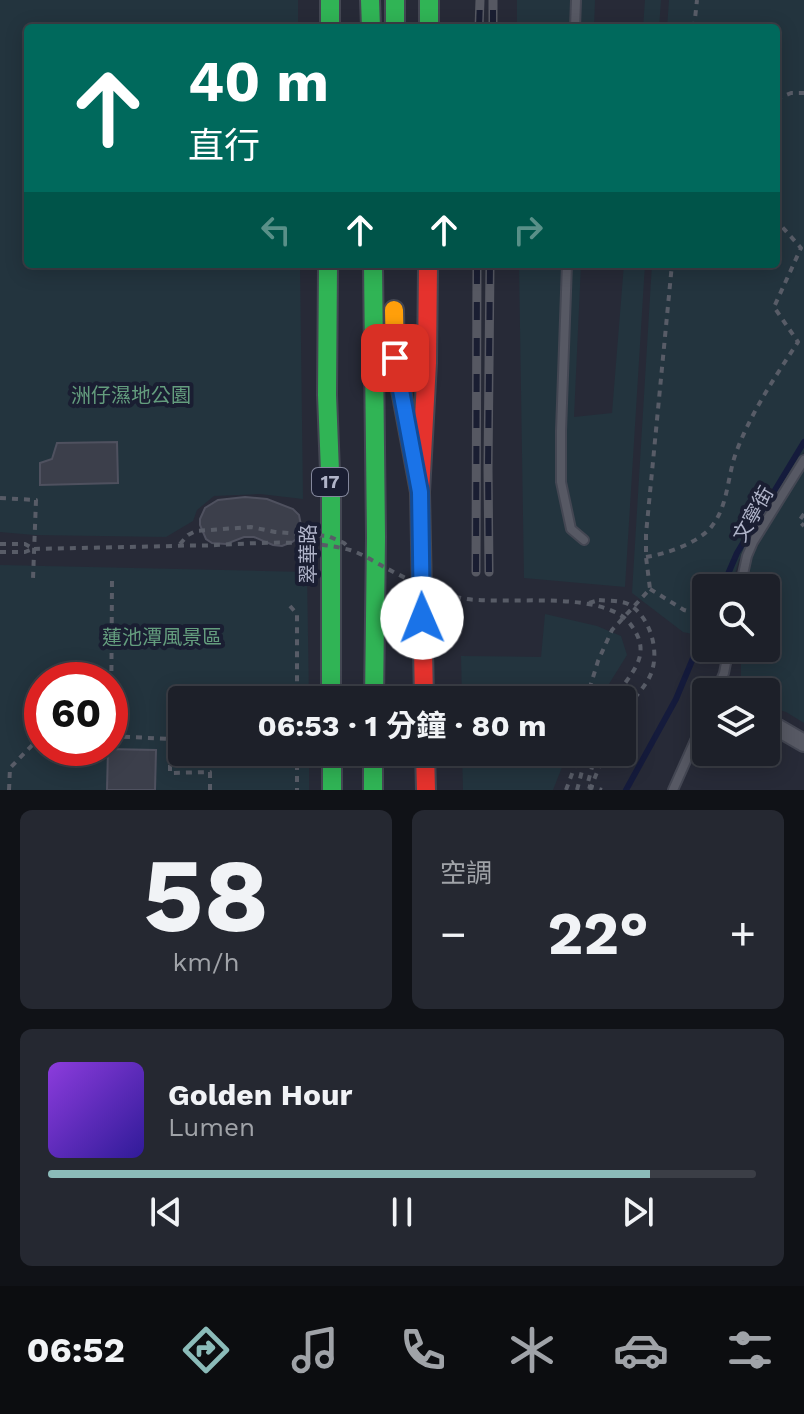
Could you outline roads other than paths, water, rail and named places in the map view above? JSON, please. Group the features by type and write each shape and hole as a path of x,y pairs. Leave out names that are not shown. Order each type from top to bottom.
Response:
{"main road":[{"path":"330,0 330,24"},
{"path":"370,0 371,24"},
{"path":"395,0 395,24"},
{"path":"429,0 429,24"},
{"name":"翠華路","path":"328,268 331,686"},
{"path":"373,268 374,686"},
{"path":"424,686 420,492 427,363 428,268"},
{"path":"393,289 395,358 420,492"},
{"path":"332,766 332,790"},
{"path":"373,766 373,790"},
{"path":"425,766 426,790"}],"street":[{"path":"780,729 804,743"}],"lane":[{"path":"575,24 576,0"},
{"path":"567,268 561,482 571,529 584,540"},
{"name":"文寧街","path":"743,574 753,542 804,460"},
{"path":"673,790 692,747"}],"waterway":[{"path":"728,574 737,553 804,442"},
{"path":"626,790 676,699 692,661"}],"railway":[{"path":"479,24 480,0"},
{"path":"493,0 493,24"},
{"path":"476,572 477,268"},
{"path":"489,572 490,268"}],"park label":[{"name":"洲仔濕地公園","path":"131,395"},
{"name":"蓮池潭風景區","path":"162,637"}]}
